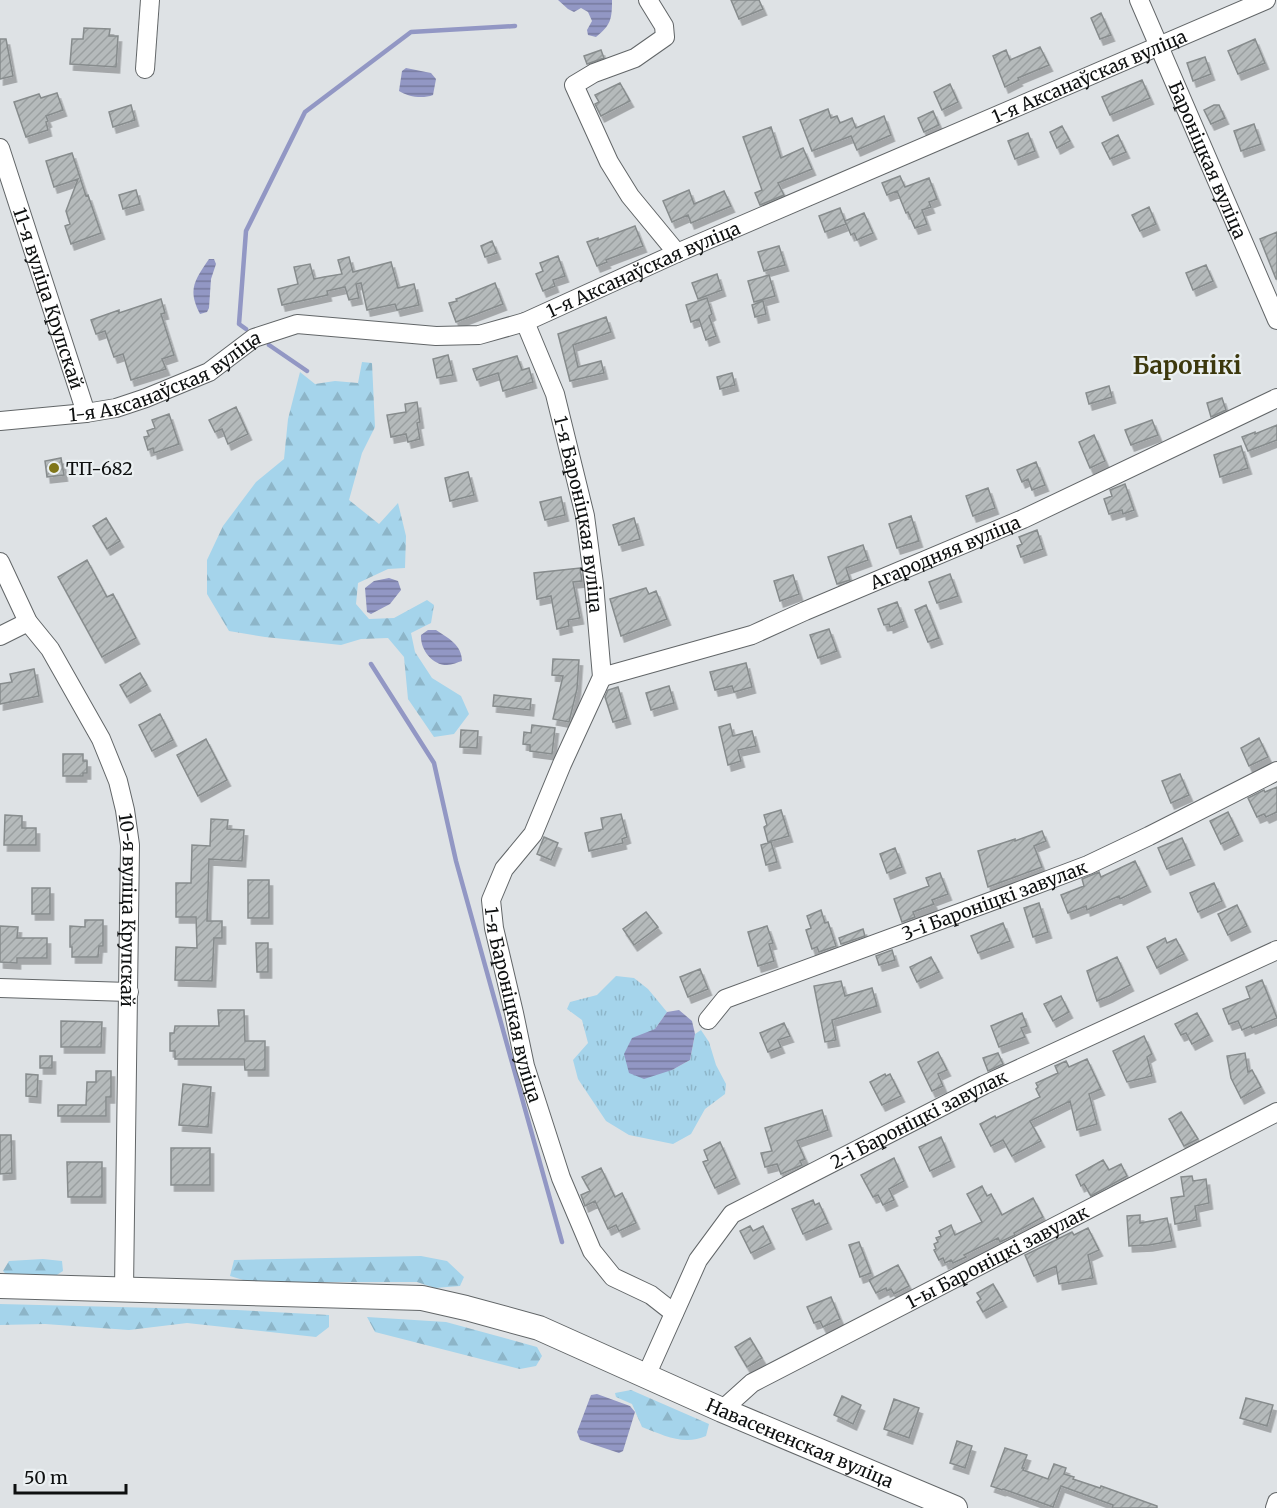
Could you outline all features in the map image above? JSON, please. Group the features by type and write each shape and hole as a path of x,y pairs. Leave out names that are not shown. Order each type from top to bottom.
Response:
{"main road":[{"name":"Навасененская вуліца","path":"0,1286 422,1298 466,1308 539,1328 722,1410 955,1508"}],"street":[{"path":"145,69 150,0"},
{"path":"648,0 664,26 665,37 635,58 594,74 574,85 614,170 630,196 677,253"},
{"name":"Бароніцкая вуліца","path":"1139,0 1277,320"},
{"name":"1-я Аксанаўская вуліца","path":"0,421 86,414 116,408 209,372 254,338 297,324 436,336 479,335 525,322 677,253 1266,0"},
{"name":"11-я вуліца Крупскай","path":"0,148 86,414"},
{"name":"1-я Бароніцкая вуліца","path":"525,322 555,394 585,516 594,584 602,677 533,834 504,869 490,900 494,927 525,1066 561,1178 592,1251 613,1277 651,1294 674,1313"},
{"name":"Агародняя вуліца","path":"602,677 752,635 1023,519 1277,398"},
{"name":"10-я вуліца Крупскай","path":"0,562 28,622 50,649 101,739 118,781 125,810 130,845 124,1289"},
{"path":"0,636 28,622"},
{"name":"3-і Бароніцкі завулак","path":"708,1020 725,999 1088,865 1277,771"},
{"name":"2-і Бароніцкі завулак","path":"646,1376 698,1260 732,1214 984,1085 1277,950"},
{"path":"0,988 129,992"},
{"name":"1-ы Бароніцкі завулак","path":"722,1410 752,1383 1277,1112"},
{"path":"1275,1508 1277,1502"}],"green space":[{"path":"362,362 372,363 375,427 362,453 349,500 379,524 398,503 406,536 405,568 388,569 358,583 356,604 369,619 394,618 427,600 434,605 431,623 411,633 415,652 432,678 461,696 469,714 454,734 434,737 408,699 404,657 388,638 361,639 341,645 229,631 207,594 207,560 223,526 256,482 284,459 288,419 300,372 315,384 335,381 358,383"},
{"path":"616,976 634,978 648,989 667,1012 655,1029 672,1070 690,1060 695,1034 701,1030 709,1042 716,1065 726,1084 725,1094 705,1109 691,1134 673,1144 629,1135 606,1121 578,1079 573,1060 588,1043 582,1020 567,1009 570,1002 597,995"},
{"path":"421,1256 447,1261 464,1277 460,1286 435,1288 417,1282 250,1282 230,1276 234,1260"},
{"path":"43,1259 62,1261 63,1271 52,1278 8,1276 3,1271 9,1261"},
{"path":"0,1304 237,1310 329,1315 329,1327 316,1337 187,1323 129,1330 45,1324 0,1325"},
{"path":"367,1317 446,1322 537,1347 542,1356 536,1366 520,1369 375,1332"},
{"path":"631,1390 709,1424 706,1436 682,1440 642,1427 632,1404 616,1397 615,1393"}],"shaded area":[{"path":"558,0 612,0 610,21 596,37 588,35 587,30 592,21 588,12 581,8 574,12"},
{"path":"406,68 431,73 436,79 433,95 416,97 399,91 402,71"},
{"path":"209,259 214,259 216,264 211,279 209,308 207,312 200,314 193,291"},
{"path":"389,578 398,581 401,590 390,604 371,614 367,612 365,588 374,581"},
{"path":"428,630 436,630 454,642 460,651 462,661 447,665 432,659 425,651 421,640 421,635"},
{"path":"679,1010 692,1021 695,1034 690,1060 672,1070 644,1079 629,1073 624,1054 632,1038 655,1029 667,1012"},
{"path":"597,1394 630,1406 635,1412 623,1451 619,1453 580,1440 577,1432 591,1395"}],"building":[{"path":"731,0 759,0 763,9 739,19"},
{"path":"1101,13 1111,35 1100,39 1091,18"},
{"path":"84,28 110,29 109,36 118,36 116,67 70,64 72,39 83,39"},
{"path":"0,39 6,39 13,76 0,79"},
{"path":"1255,39 1265,63 1238,74 1228,51"},
{"path":"1040,47 1049,65 1018,78 1019,80 1005,87 993,56 1006,50 1010,60"},
{"path":"601,50 604,58 587,64 584,56"},
{"path":"1205,57 1211,74 1193,81 1187,63"},
{"path":"1142,80 1150,98 1110,115 1102,97"},
{"path":"620,83 630,101 601,116 595,104 599,102 595,95"},
{"path":"950,84 958,102 942,110 934,92"},
{"path":"57,93 63,110 46,116 48,130 26,137 14,102 39,94 41,98"},
{"path":"131,105 135,120 113,127 109,112"},
{"path":"1219,105 1225,118 1211,124 1204,110"},
{"path":"828,109 831,118 837,116 840,123 852,118 856,128 884,116 891,135 857,150 851,136 812,151 800,120"},
{"path":"933,111 939,125 924,132 918,118"},
{"path":"1254,124 1261,144 1241,151 1234,131"},
{"path":"1062,126 1070,141 1057,148 1050,132"},
{"path":"771,127 781,158 803,148 812,169 778,183 784,195 760,205 755,193 762,190 743,137"},
{"path":"1028,133 1035,151 1015,159 1008,141"},
{"path":"1118,135 1126,152 1110,159 1102,143"},
{"path":"72,153 101,233 71,244 65,226 70,224 66,211 78,179 54,187 46,161"},
{"path":"900,176 905,187 929,178 937,199 929,202 931,207 922,210 927,224 915,228 897,191 887,195 882,183"},
{"path":"136,190 140,204 123,209 119,195"},
{"path":"689,190 694,204 724,191 731,206 691,223 688,215 672,222 663,201"},
{"path":"1149,207 1156,224 1140,231 1132,215"},
{"path":"840,208 846,224 825,232 819,216"},
{"path":"864,213 873,233 857,240 854,233 851,235 845,221"},
{"path":"635,226 643,246 606,260 607,262 597,266 587,242"},
{"path":"1277,232 1277,279 1276,279 1260,239"},
{"path":"492,241 497,253 485,257 481,246"},
{"path":"779,246 785,265 764,271 758,252"},
{"path":"558,256 565,276 553,280 555,286 543,291 536,274 543,271 540,263"},
{"path":"349,257 353,272 391,262 398,288 414,284 419,305 397,310 395,304 367,310 361,283 356,284 359,298 349,300 345,287 327,291 328,295 282,305 278,289 298,284 294,267 310,264 314,279 342,274 338,260"},
{"path":"1206,265 1213,281 1193,290 1186,273"},
{"path":"717,274 722,290 698,299 692,283"},
{"path":"769,275 775,296 754,302 748,281"},
{"path":"495,283 503,304 456,322 449,303"},
{"path":"707,298 712,314 709,316 716,336 706,340 699,319 691,322 686,305"},
{"path":"161,299 165,313 161,314 174,355 162,359 166,369 131,380 123,354 114,357 105,331 96,334 91,320"},
{"path":"763,301 766,314 755,317 752,305"},
{"path":"606,317 611,332 573,345 578,367 601,361 604,373 570,381 558,334"},
{"path":"448,355 453,375 437,378 433,359"},
{"path":"517,356 522,370 529,368 533,382 503,391 498,373 477,380 473,369"},
{"path":"732,373 735,385 720,389 717,377"},
{"path":"1109,386 1112,397 1089,404 1086,393"},
{"path":"1222,398 1226,410 1211,417 1207,403"},
{"path":"417,402 420,439 408,442 406,434 391,437 387,415 406,412 405,404"},
{"path":"236,407 248,434 228,444 222,429 215,432 209,420"},
{"path":"169,414 179,444 154,453 153,448 148,450 144,437 149,436 147,431 155,428 152,420"},
{"path":"1152,420 1158,435 1131,445 1125,430"},
{"path":"1277,425 1277,440 1248,451 1242,437"},
{"path":"1094,435 1105,461 1090,468 1079,442"},
{"path":"1241,446 1248,468 1220,477 1214,455"},
{"name":"ТП-682","path":"61,458 64,475 47,477 45,461"},
{"path":"1036,462 1045,485 1032,490 1028,479 1022,482 1017,470"},
{"path":"468,472 474,495 450,501 445,478"},
{"path":"1125,484 1134,510 1123,514 1122,510 1109,514 1104,499 1112,496 1110,490"},
{"path":"988,488 995,508 973,516 966,496"},
{"path":"561,497 565,515 545,520 540,502"},
{"path":"911,516 919,541 897,548 889,524"},
{"path":"106,518 120,541 107,549 93,526"},
{"path":"634,518 640,539 619,545 613,525"},
{"path":"1037,530 1043,549 1021,557 1017,546 1022,544 1019,537"},
{"path":"863,545 868,560 846,568 850,580 837,584 828,557"},
{"path":"87,560 107,597 113,594 136,638 102,657 58,577"},
{"path":"580,568 582,581 573,582 580,618 568,620 569,626 557,629 551,596 537,599 534,573"},
{"path":"950,574 958,596 937,603 929,582"},
{"path":"793,575 799,594 780,601 774,581"},
{"path":"646,588 649,594 656,591 667,619 621,636 610,599"},
{"path":"897,602 904,621 890,627 889,624 884,625 878,609"},
{"path":"926,605 939,638 928,642 915,610"},
{"path":"829,629 837,651 818,658 810,635"},
{"path":"553,659 579,660 577,689 569,722 553,719 563,676 552,675"},
{"path":"746,663 752,687 734,692 732,686 715,690 710,672"},
{"path":"34,669 39,696 0,704 0,684 12,682 10,674"},
{"path":"140,673 147,685 127,697 120,685"},
{"path":"669,686 674,703 651,710 646,693"},
{"path":"618,687 627,718 613,722 605,697 608,690"},
{"path":"494,695 531,699 530,710 493,706"},
{"path":"160,714 173,740 152,751 139,725"},
{"path":"730,724 733,736 752,731 756,746 738,750 741,761 728,765 719,727"},
{"path":"532,725 555,728 552,754 530,751 530,745 523,744 524,732 531,733"},
{"path":"461,730 478,731 477,748 460,747"},
{"path":"1259,738 1268,757 1249,766 1241,748"},
{"path":"206,739 227,780 198,796 177,755"},
{"path":"63,754 83,754 83,761 87,761 87,773 83,773 83,776 63,776"},
{"path":"1180,774 1189,795 1171,803 1162,781"},
{"path":"1277,787 1277,812 1266,817 1264,814 1257,817 1248,798 1264,790 1265,792"},
{"path":"781,810 789,836 768,842 764,815"},
{"path":"1228,812 1239,835 1221,844 1210,821"},
{"path":"621,814 627,837 622,839 623,843 589,851 585,833 603,829 601,818"},
{"path":"5,815 22,816 22,828 36,828 36,845 4,845"},
{"path":"211,819 228,820 227,829 244,830 242,861 209,859 207,921 222,921 222,938 214,938 212,981 175,980 176,947 197,948 196,917 176,917 176,883 191,883 192,845 210,846"},
{"path":"1042,831 1046,841 1034,846 1042,867 988,887 978,851"},
{"path":"544,837 558,843 551,860 537,854"},
{"path":"1182,838 1191,859 1167,869 1158,848"},
{"path":"771,842 777,862 766,865 761,845"},
{"path":"895,848 902,867 887,873 880,854"},
{"path":"1135,861 1147,886 1120,899 1119,896 1087,910 1086,906 1068,913 1061,895 1084,886 1082,879 1099,872 1101,877"},
{"path":"940,873 948,894 932,900 934,904 913,912 915,917 902,922 894,899 929,886 926,878"},
{"path":"248,880 269,880 269,918 248,918"},
{"path":"1214,883 1222,901 1198,912 1190,893"},
{"path":"32,888 50,888 50,914 32,914"},
{"path":"1039,903 1048,932 1033,937 1024,908"},
{"path":"1237,905 1247,926 1228,935 1218,914"},
{"path":"821,910 825,923 828,922 836,946 819,952 817,947 812,949 806,930 811,928 807,916"},
{"path":"646,912 658,927 634,945 623,929"},
{"path":"85,920 103,920 103,946 99,946 98,957 72,957 70,926 85,927"},
{"path":"1003,923 1010,941 978,953 971,936"},
{"path":"0,926 18,927 17,938 47,938 47,958 17,958 17,963 0,962"},
{"path":"767,926 773,943 769,944 774,961 758,966 748,932"},
{"path":"863,929 865,936 841,944 839,938"},
{"path":"1165,938 1167,943 1176,939 1184,954 1157,968 1147,947"},
{"path":"256,943 268,943 268,972 257,972"},
{"path":"892,950 895,960 879,965 876,956"},
{"path":"931,957 939,972 917,982 910,967"},
{"path":"1117,957 1130,985 1097,1001 1087,971"},
{"path":"700,969 708,989 688,997 680,977"},
{"path":"1262,980 1277,1018 1242,1030 1238,1021 1229,1024 1223,1009 1250,998 1246,987"},
{"path":"841,981 845,996 872,988 877,1006 832,1020 836,1040 825,1042 814,986"},
{"path":"1061,996 1069,1012 1053,1021 1044,1004"},
{"path":"218,1010 244,1010 245,1041 265,1041 265,1070 245,1070 244,1059 175,1059 175,1051 170,1051 170,1033 174,1033 175,1026 219,1026"},
{"path":"1022,1013 1027,1026 1021,1028 1025,1037 999,1047 991,1026"},
{"path":"1197,1013 1209,1035 1192,1044 1186,1033 1181,1035 1175,1024"},
{"path":"61,1021 102,1022 101,1047 61,1047"},
{"path":"784,1023 790,1036 778,1040 781,1047 768,1052 760,1033"},
{"path":"1144,1036 1152,1054 1147,1057 1152,1076 1127,1082 1113,1051"},
{"path":"938,1052 947,1070 938,1074 943,1086 932,1091 918,1062"},
{"path":"998,1053 1003,1064 988,1071 983,1058"},
{"path":"1245,1053 1248,1072 1252,1070 1261,1087 1241,1098 1231,1078 1227,1056"},
{"path":"40,1056 52,1056 52,1068 40,1068"},
{"path":"1087,1059 1101,1089 1089,1094 1097,1124 1077,1130 1070,1101 1030,1121 1041,1141 1012,1156 1003,1140 991,1146 980,1124 1040,1097 1036,1083 1058,1073 1055,1066 1066,1061 1069,1067"},
{"path":"96,1071 111,1071 111,1097 106,1097 106,1116 58,1116 58,1105 86,1105 87,1082 96,1082"},
{"path":"26,1074 38,1075 37,1097 26,1096"},
{"path":"885,1074 886,1076 890,1074 901,1096 882,1105 870,1082"},
{"path":"183,1084 211,1087 208,1127 179,1125"},
{"path":"822,1110 828,1130 797,1141 805,1159 800,1161 802,1165 781,1174 777,1164 765,1167 761,1153 772,1151 765,1128"},
{"path":"1181,1112 1198,1139 1184,1146 1169,1119"},
{"path":"0,1135 11,1135 12,1173 0,1174"},
{"path":"941,1137 951,1161 930,1171 919,1147"},
{"path":"720,1142 736,1178 715,1188 703,1162 708,1160 704,1150"},
{"path":"171,1148 210,1148 210,1185 171,1185"},
{"path":"894,1158 904,1181 889,1189 894,1200 883,1205 878,1195 873,1197 861,1175"},
{"path":"1103,1160 1109,1170 1121,1164 1127,1176 1091,1196 1084,1184 1081,1186 1076,1175"},
{"path":"67,1162 102,1162 102,1197 68,1197"},
{"path":"601,1168 615,1197 622,1193 636,1223 619,1231 616,1225 608,1229 595,1201 585,1206 581,1195 590,1191 582,1177"},
{"path":"1192,1176 1193,1181 1206,1179 1209,1203 1195,1206 1197,1220 1175,1224 1171,1198 1184,1196 1181,1177"},
{"path":"982,1186 987,1196 991,1194 1002,1215 1033,1198 1043,1217 1014,1233 1015,1235 1000,1242 998,1238 953,1263 951,1260 945,1263 943,1258 939,1260 934,1244 938,1242 936,1238 941,1236 939,1231 951,1225 955,1235 982,1222 967,1194"},
{"path":"813,1200 815,1205 819,1203 828,1223 803,1234 792,1209"},
{"path":"1140,1215 1140,1223 1167,1218 1172,1241 1129,1246 1127,1216"},
{"path":"750,1226 753,1231 763,1226 771,1243 751,1253 740,1231"},
{"path":"1088,1228 1099,1250 1088,1255 1093,1278 1059,1284 1056,1266 1034,1276 1025,1255 1072,1232 1074,1235"},
{"path":"859,1242 871,1273 860,1277 849,1245"},
{"path":"898,1265 909,1286 894,1294 891,1289 887,1291 886,1288 876,1293 869,1280"},
{"path":"993,1284 1003,1301 983,1312 977,1302 981,1299 977,1293"},
{"path":"831,1297 840,1319 823,1327 820,1321 814,1323 807,1307"},
{"path":"750,1338 762,1358 747,1367 735,1347"},
{"path":"842,1396 861,1405 853,1424 834,1415"},
{"path":"1246,1398 1273,1405 1267,1426 1240,1418"},
{"path":"894,1399 919,1408 909,1438 884,1429"},
{"path":"957,1441 972,1446 965,1468 950,1463"},
{"path":"1005,1448 1027,1455 1023,1470 1048,1479 1054,1464 1066,1468 1064,1474 1074,1477 1073,1479 1100,1488 1101,1486 1157,1506 1157,1508 1112,1508 1113,1505 1061,1486 1053,1507 991,1486"}],"waterway":[{"path":"246,329 239,324 246,231 305,112 411,32 515,26"},
{"path":"269,345 307,371"},
{"path":"371,664 434,763 456,861 562,1242"}],"place":[{"name":"ТП-682","path":"54,468"}],"district":[{"name":"Баронікі","path":"1187,365"}]}
